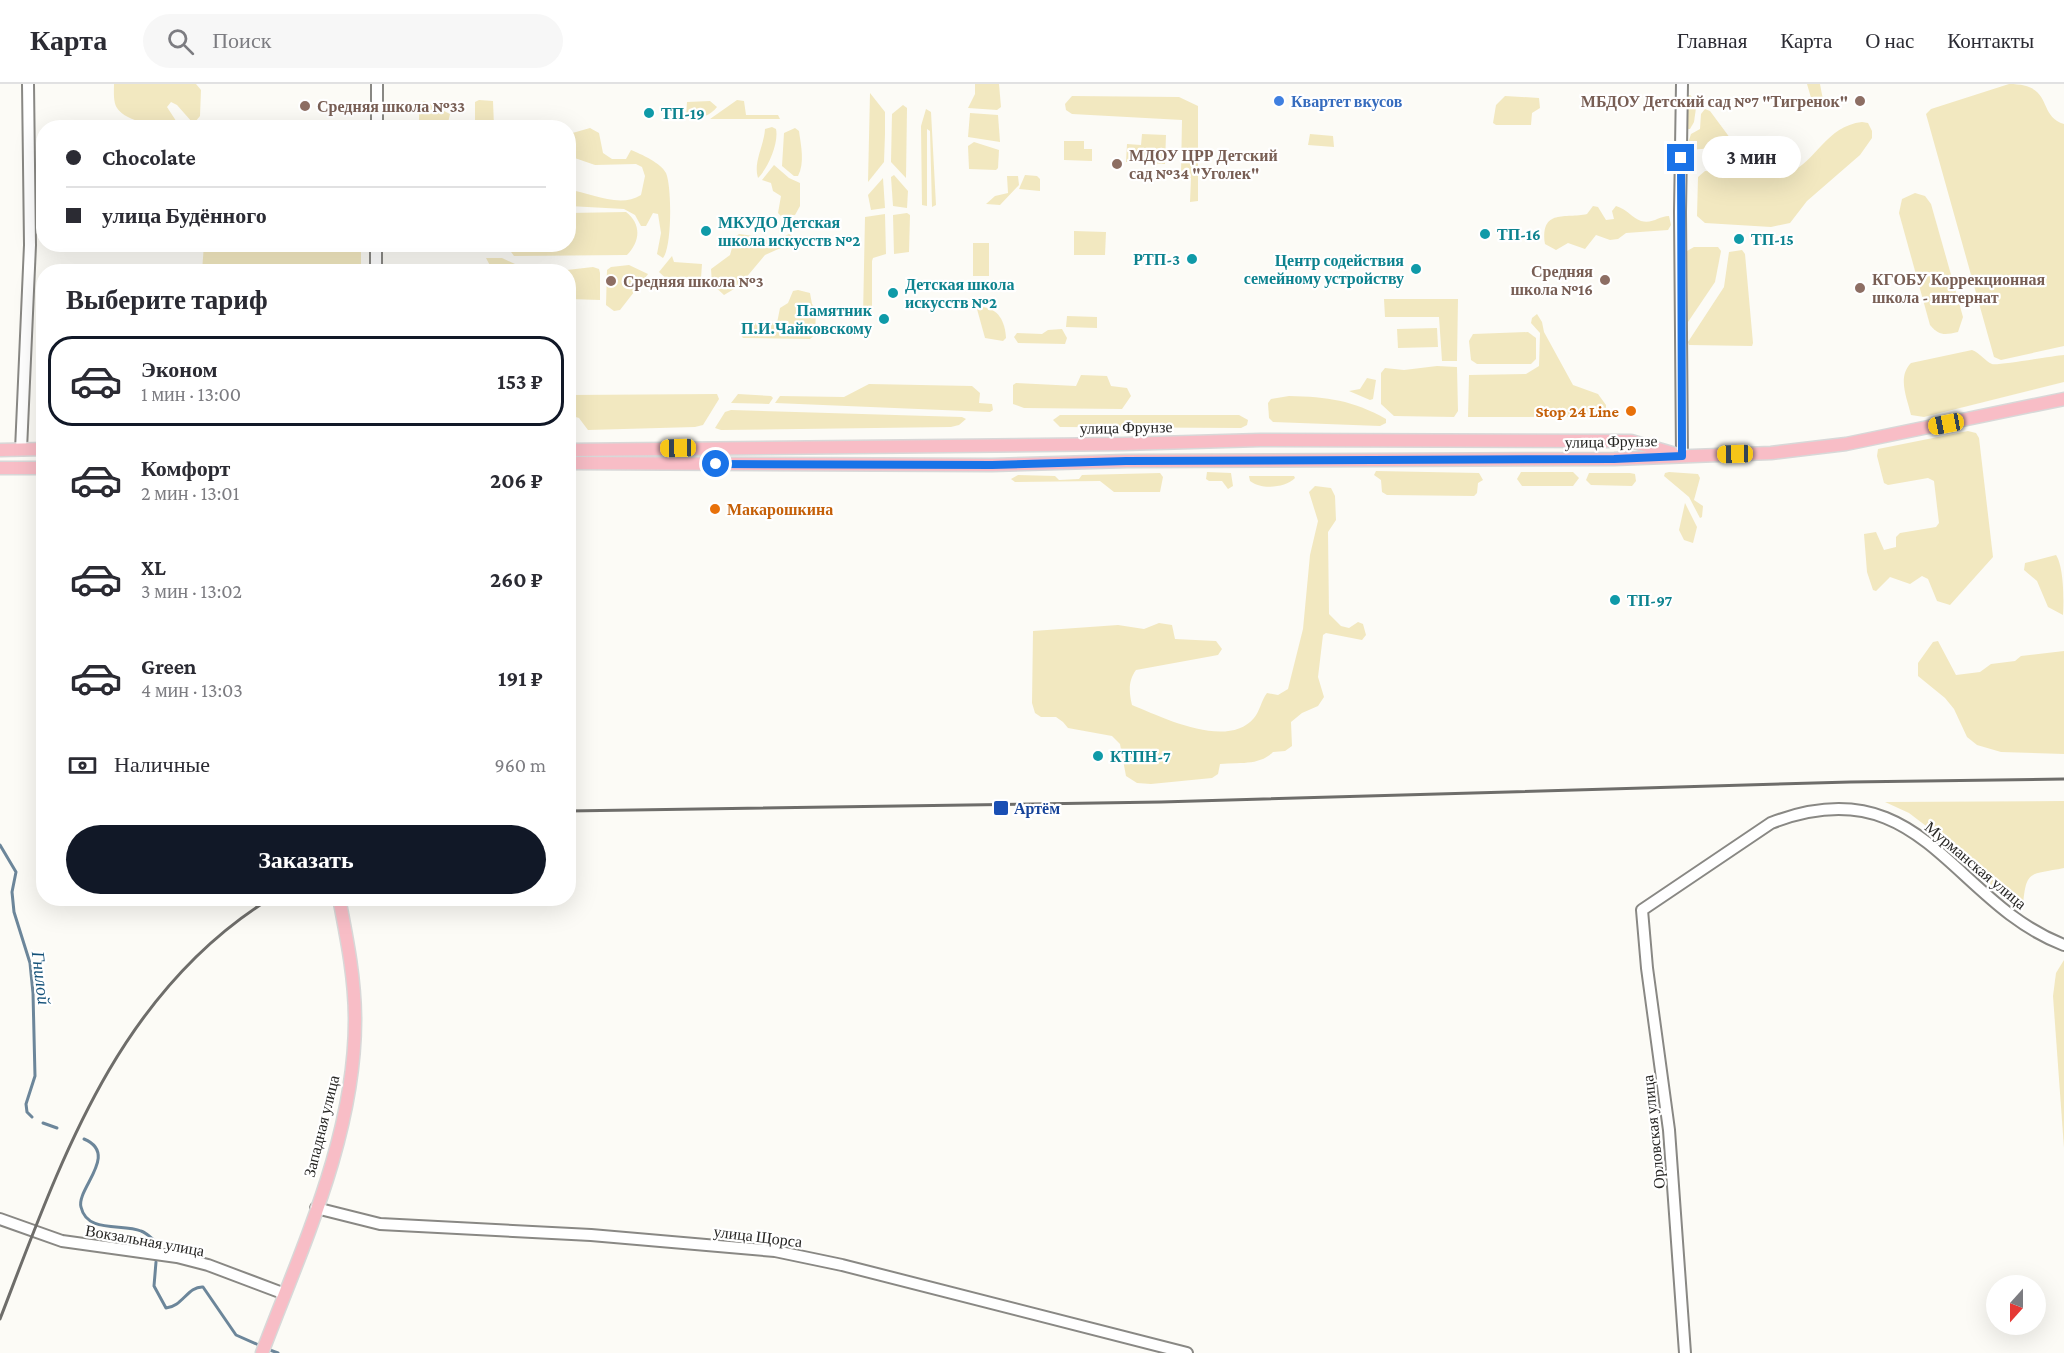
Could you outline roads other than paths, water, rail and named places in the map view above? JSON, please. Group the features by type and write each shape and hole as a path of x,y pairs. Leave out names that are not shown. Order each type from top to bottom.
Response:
{"main road":[{"path":"22,469 30,245 28,84"},
{"path":"377,84 377,120"},
{"path":"1682,84 1680,212 1682,456"},
{"name":"улица Фрунзе","path":"576,463 992,465 1126,461 1614,459 1771,453 1846,444 2064,399"},
{"name":"улица Фрунзе","path":"576,450 1123,444 1260,440 1631,441 1682,456"},
{"path":"0,450 36,449"},
{"path":"0,468 36,468"},
{"name":"Мурманская улица","path":"1642,909 1771,823 1795,814 1857,809 1913,831 1935,846 2008,913 2030,929 2064,945"},
{"name":"Западная улица","path":"262,1353 321,1193 348,1092 355,1022 354,988 340,906"},
{"name":"Орловская улица","path":"1642,909 1647,968 1669,1130 1685,1353"},
{"name":"улица Щорса","path":"316,1208 380,1224 591,1235 775,1251 842,1265 1187,1353"},
{"name":"Вокзальная улица","path":"0,1220 62,1241 177,1257 208,1265 285,1294"}],"waterway":[{"name":"Гнилой","path":"0,845 16,872 12,892 14,912 30,963 35,1076 26,1104 27,1112 32,1117"},
{"name":"Гнилой","path":"43,1123 57,1128"},
{"name":"Гнилой","path":"84,1139 94,1145 98,1153 98,1162 81,1200 81,1207 85,1215 90,1221 98,1224 143,1232 156,1242 157,1248"},
{"name":"Гнилой","path":"156,1262 154,1286 166,1308 172,1307 193,1290 203,1287 236,1335 261,1346"},
{"name":"Гнилой","path":"267,1349 278,1353"}],"railway":[{"path":"576,811 1161,802 1850,782 2064,779"},
{"path":"0,1319 46,1200 72,1141 101,1085 134,1031 172,982 218,937 260,906"}],"place":[{"name":"Квартет вкусов","path":"1279,101"},
{"name":"МБДОУ Детский сад №7 \"Тигренок\"","path":"1860,101"},
{"name":"Средняя школа №33","path":"305,106"},
{"name":"ТП-19","path":"649,113"},
{"name":"МДОУ ЦРР Детский сад №34 \"Уголек\"","path":"1117,164"},
{"name":"МКУДО Детская школа искусств №2","path":"706,231"},
{"name":"ТП-16","path":"1485,234"},
{"name":"ТП-15","path":"1739,239"},
{"name":"РТП-3","path":"1192,259"},
{"name":"Центр содействия семейному устройству","path":"1416,269"},
{"name":"Средняя школа №16","path":"1605,280"},
{"name":"Средняя школа №3","path":"611,281"},
{"name":"КГОБУ Коррекционная школа - интернат","path":"1860,288"},
{"name":"Детская школа искусств №2","path":"893,293"},
{"name":"Памятник П.И.Чайковскому","path":"884,319"},
{"name":"Stop 24 Line","path":"1631,411"},
{"name":"Макарошкина","path":"715,509"},
{"name":"ТП-97","path":"1615,600"},
{"name":"КТПН-7","path":"1098,756"},
{"name":"Артём","path":"1001,808"}]}
